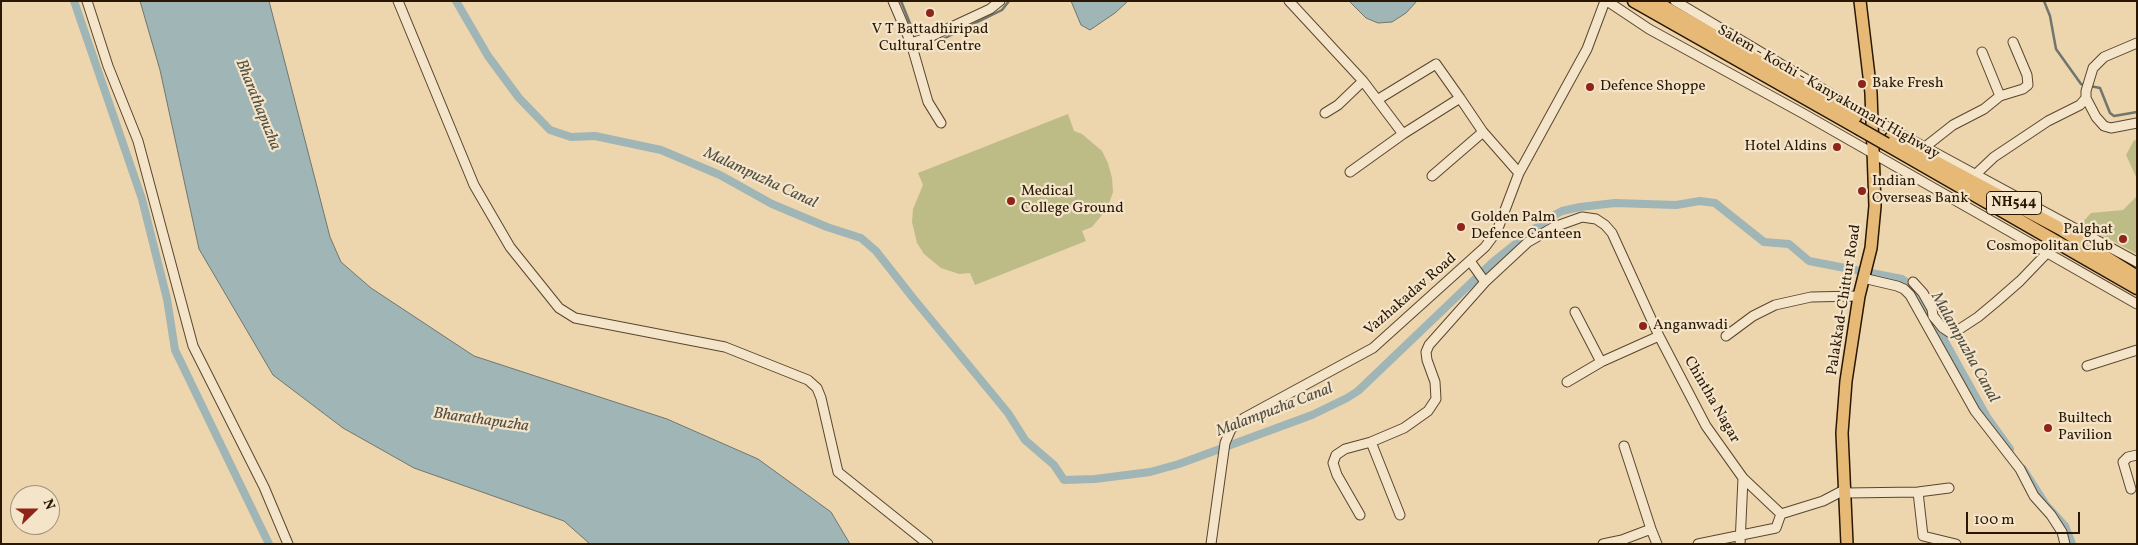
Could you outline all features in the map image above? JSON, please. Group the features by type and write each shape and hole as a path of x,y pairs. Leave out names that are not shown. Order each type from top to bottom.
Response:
{"highway":[{"name":"Salem - Kochi - Kanyakumari Highway","path":"1634,1 1864,123"},
{"name":"Salem - Kochi - Kanyakumari Highway","path":"1654,1 1864,123 1886,140 2137,288"},
{"name":"Salem - Kochi - Kanyakumari Highway","path":"1886,140 2061,230 2137,278"}],"main road":[{"name":"Palakkad-Chittur Road","path":"1847,544 1842,433 1846,381 1859,296 1871,248 1875,206 1874,155 1864,123 1860,1"}],"street":[{"path":"88,1 108,66 138,141 193,346 264,487 288,544"},
{"path":"398,1 474,185 510,248 559,308 575,318 725,347 808,380 817,388 822,398 838,472 928,544"},
{"path":"894,1 911,43 928,102 941,124"},
{"path":"911,43 932,36 990,9 1000,1"},
{"path":"1289,1 1363,81 1403,134"},
{"path":"1606,1 1649,29 2137,304"},
{"name":"Vazhakadav Road","path":"1211,544 1225,444 1231,429 1244,418 1372,348 1470,261 1498,231 1520,173 1587,49 1606,1"},
{"path":"1676,1 1864,123 1925,147 2137,262"},
{"path":"1925,147 1953,125 1984,109 2000,96 2023,89 2028,85 2027,75 2013,42"},
{"path":"1975,175 1994,157 2048,121 2080,105 2086,95 2093,68 2104,57 2137,43"},
{"path":"1982,52 2000,96"},
{"path":"1378,100 1436,64 1483,132 1520,173"},
{"path":"1325,114 1338,105 1363,81"},
{"path":"2086,95 2099,122 2104,126 2111,128 2137,123"},
{"path":"1350,172 1403,134 1460,98"},
{"path":"2122,126 2137,129"},
{"path":"1432,176 1483,132"},
{"name":"Chintha Nagar","path":"1360,515 1343,488 1333,463 1336,455 1345,449 1371,442 1404,428 1428,412 1436,398 1435,382 1427,360 1426,352 1429,345 1485,282 1528,242 1570,220 1582,217 1596,219 1605,224 1612,233 1660,336 1706,426 1743,478 1781,514"},
{"path":"1937,344 1990,307 2020,282 2047,253"},
{"path":"1470,261 1485,282"},
{"path":"1864,278 1904,289 1910,295 1975,411 2000,442 2020,470 2034,496 2058,526 2065,544"},
{"path":"1913,282 1932,309 1933,316 1952,334"},
{"path":"1726,336 1753,316 1775,305 1811,297 1859,296"},
{"path":"1575,312 1601,362"},
{"path":"1567,382 1601,362 1660,336"},
{"path":"2087,366 2137,350"},
{"path":"1371,442 1400,515"},
{"path":"1624,446 1657,544"},
{"path":"2131,489 2123,462 2128,457 2137,454"},
{"path":"1739,539 1743,478"},
{"path":"1698,544 1739,539 1776,528 1781,514 1846,491 1918,492 1949,488"},
{"path":"1918,492 1923,536 1956,544"},
{"path":"1603,544 1622,540 1651,529"}],"shaded area":[{"path":"1068,114 1074,131 1082,134 1102,151 1112,178 1113,192 1107,209 1092,227 1082,231 1086,241 975,285 970,273 959,274 941,268 924,254 917,243 912,222 913,209 923,185 918,173"},
{"path":"2134,140 2137,141 2137,179 2126,155"},
{"name":"Palghat Cosmopolitan Club","path":"2137,196 2137,254 2081,224 2091,213 2123,210"}],"water":[{"name":"Bharathapuzha","path":"140,1 269,1 330,237 341,262 371,288 474,356 667,419 758,459 831,512 850,544 590,544 564,521 414,468 343,428 273,375 199,249 160,70"},
{"path":"1071,1 1128,1 1115,13 1090,30 1081,25"},
{"path":"1349,1 1417,1 1406,13 1392,22 1378,23 1366,18"}],"waterway":[{"path":"74,1 142,199 167,299 175,350 269,544"},
{"name":"Malampuzha Canal","path":"456,1 488,56 519,98 550,130 571,137 595,136 661,150 720,175 772,204 827,227 861,238 876,251 1008,413 1025,440 1054,465 1064,480 1095,479 1150,472 1179,464 1312,415 1347,398 1358,391 1493,262 1547,219 1562,211 1615,203 1676,205 1700,201 1715,203 1764,242 1789,244 1809,261 1902,279 1915,288 1987,417 2010,449"},
{"path":"901,1 913,31 931,32"},
{"path":"939,41 1002,10 1009,1"},
{"path":"2044,1 2050,16 2056,49 2081,84 2084,85"},
{"path":"2090,86 2100,88 2110,113 2114,116 2137,112"},
{"name":"Malampuzha Canal","path":"2023,469 2046,505 2065,526 2072,544"}],"place":[{"name":"V T Battadhiripad Cultural Centre","path":"930,13"},
{"name":"Bake Fresh","path":"1862,84"},
{"name":"Defence Shoppe","path":"1590,87"},
{"name":"Hotel Aldins","path":"1837,147"},
{"name":"Indian Overseas Bank","path":"1862,191"},
{"name":"Medical College Ground","path":"1011,201"},
{"name":"Golden Palm Defence Canteen","path":"1461,227"},
{"name":"Palghat Cosmopolitan Club","path":"2123,239"},
{"name":"Anganwadi","path":"1643,326"},
{"name":"Builtech Pavilion","path":"2048,428"}]}
